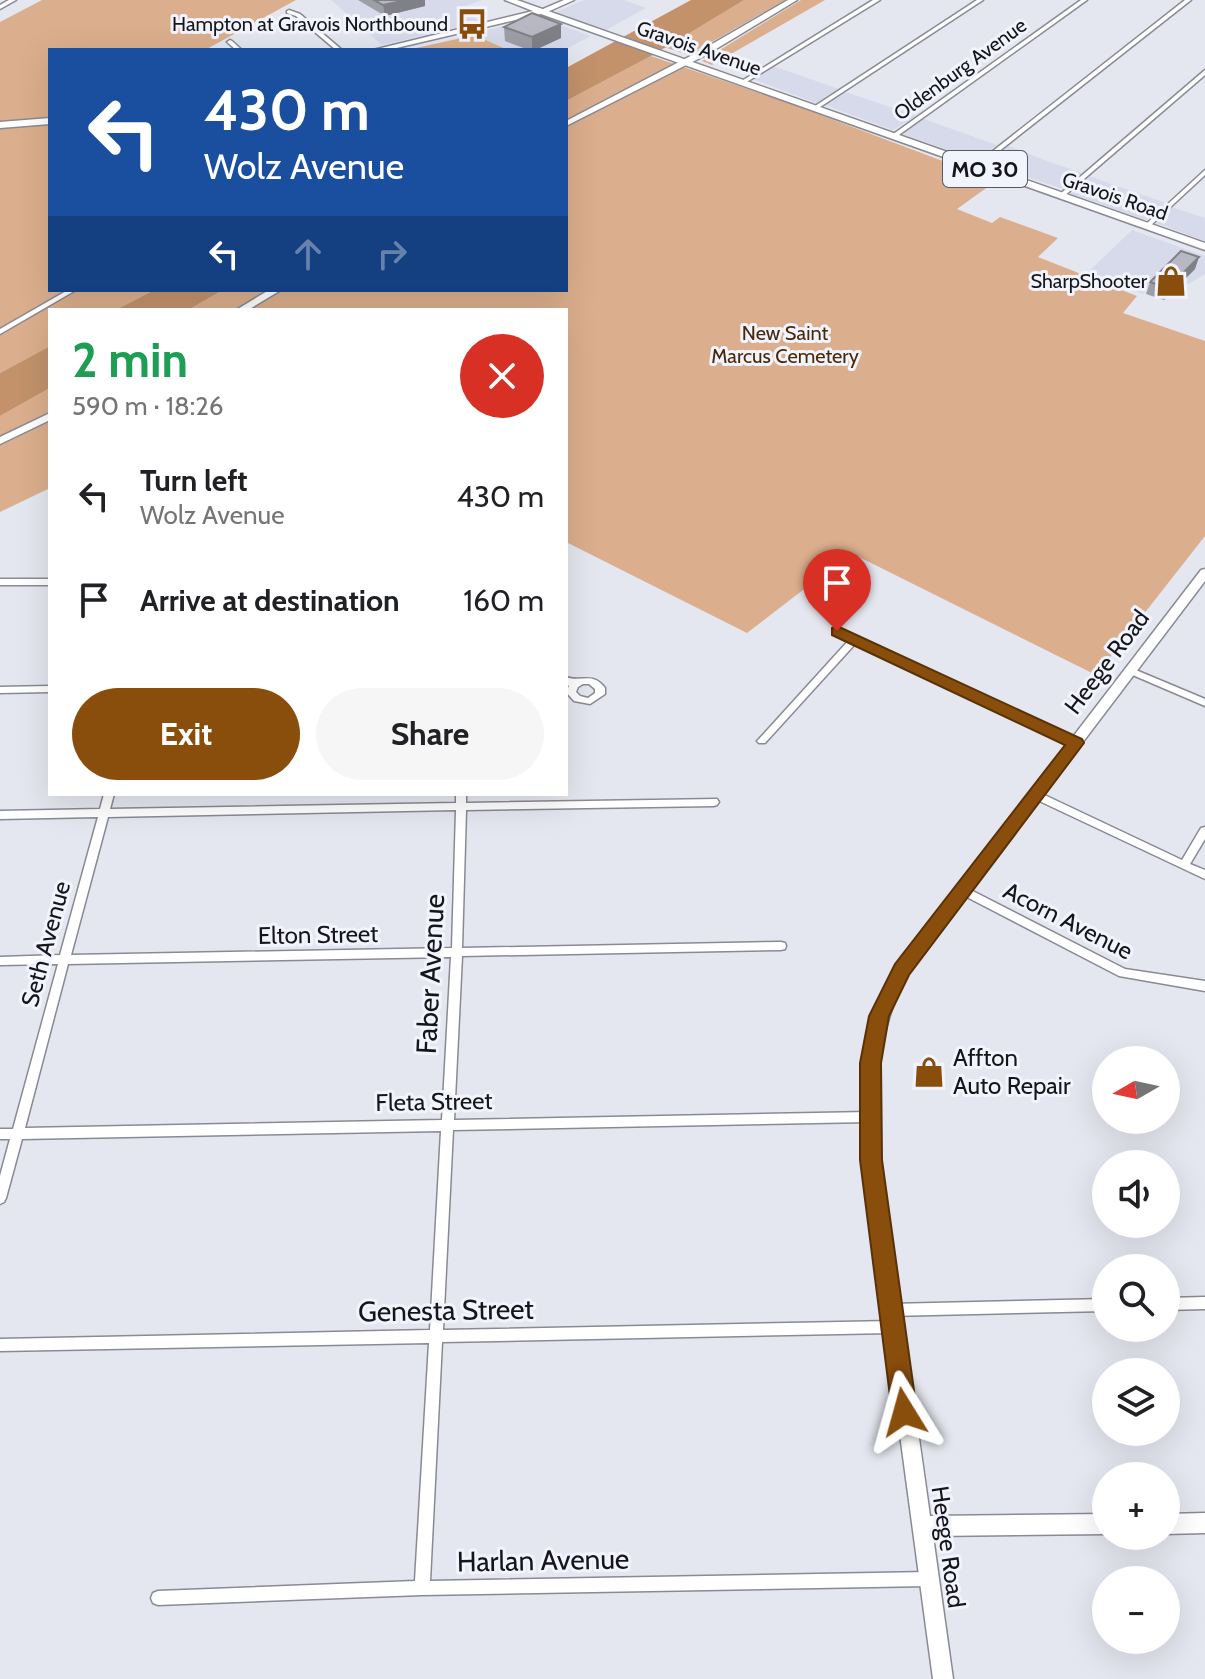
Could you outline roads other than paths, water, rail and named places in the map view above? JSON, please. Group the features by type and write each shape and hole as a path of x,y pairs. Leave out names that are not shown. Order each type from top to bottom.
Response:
{"main road":[{"name":"Gravois Avenue","path":"509,0 786,97"},
{"path":"386,48 540,12"},
{"name":"Gravois Road","path":"786,97 1205,247"},
{"path":"0,125 48,121"}],"street":[{"path":"0,7 13,0"},
{"path":"540,12 570,0"},
{"path":"568,123 687,62 793,0"},
{"path":"743,82 877,0"},
{"path":"815,108 980,0"},
{"name":"Oldenburg Avenue","path":"894,136 1084,0"},
{"path":"977,166 1188,0"},
{"path":"289,12 298,15 337,48"},
{"path":"230,42 237,48"},
{"path":"1061,196 1205,72"},
{"path":"1147,226 1205,172"},
{"path":"0,332 70,292"},
{"path":"244,308 272,292"},
{"path":"0,441 48,417"},
{"name":"Heege Road","path":"943,1679 871,1160 870,1063 883,1001 902,970 1205,573"},
{"path":"0,582 48,582"},
{"path":"837,631 1076,743"},
{"path":"762,741 855,639"},
{"path":"1131,671 1205,703"},
{"path":"0,690 48,689"},
{"path":"1036,795 1205,875"},
{"name":"Seth Avenue","path":"0,1198 108,796"},
{"path":"0,815 460,800 714,802"},
{"name":"Faber Avenue","path":"422,1588 457,953 460,800"},
{"path":"1184,865 1205,831"},
{"name":"Acorn Avenue","path":"963,890 1123,973 1205,986"},
{"name":"Elton Street","path":"0,961 781,946"},
{"name":"Fleta Street","path":"0,1134 869,1117"},
{"path":"1180,1304 1205,1303"},
{"name":"Genesta Street","path":"0,1345 891,1318 1092,1306"},
{"path":"1180,1524 1205,1523"},
{"path":"921,1526 1092,1524"},
{"name":"Harlan Avenue","path":"158,1598 422,1588 928,1579"}],"place":[{"name":"Hampton at Gravois Northbound","path":"472,24"},
{"name":"SharpShooter","path":"1171,281"},
{"name":"Affton Auto Repair","path":"929,1072"}],"park label":[{"name":"New Saint Marcus Cemetery","path":"785,344"}]}
